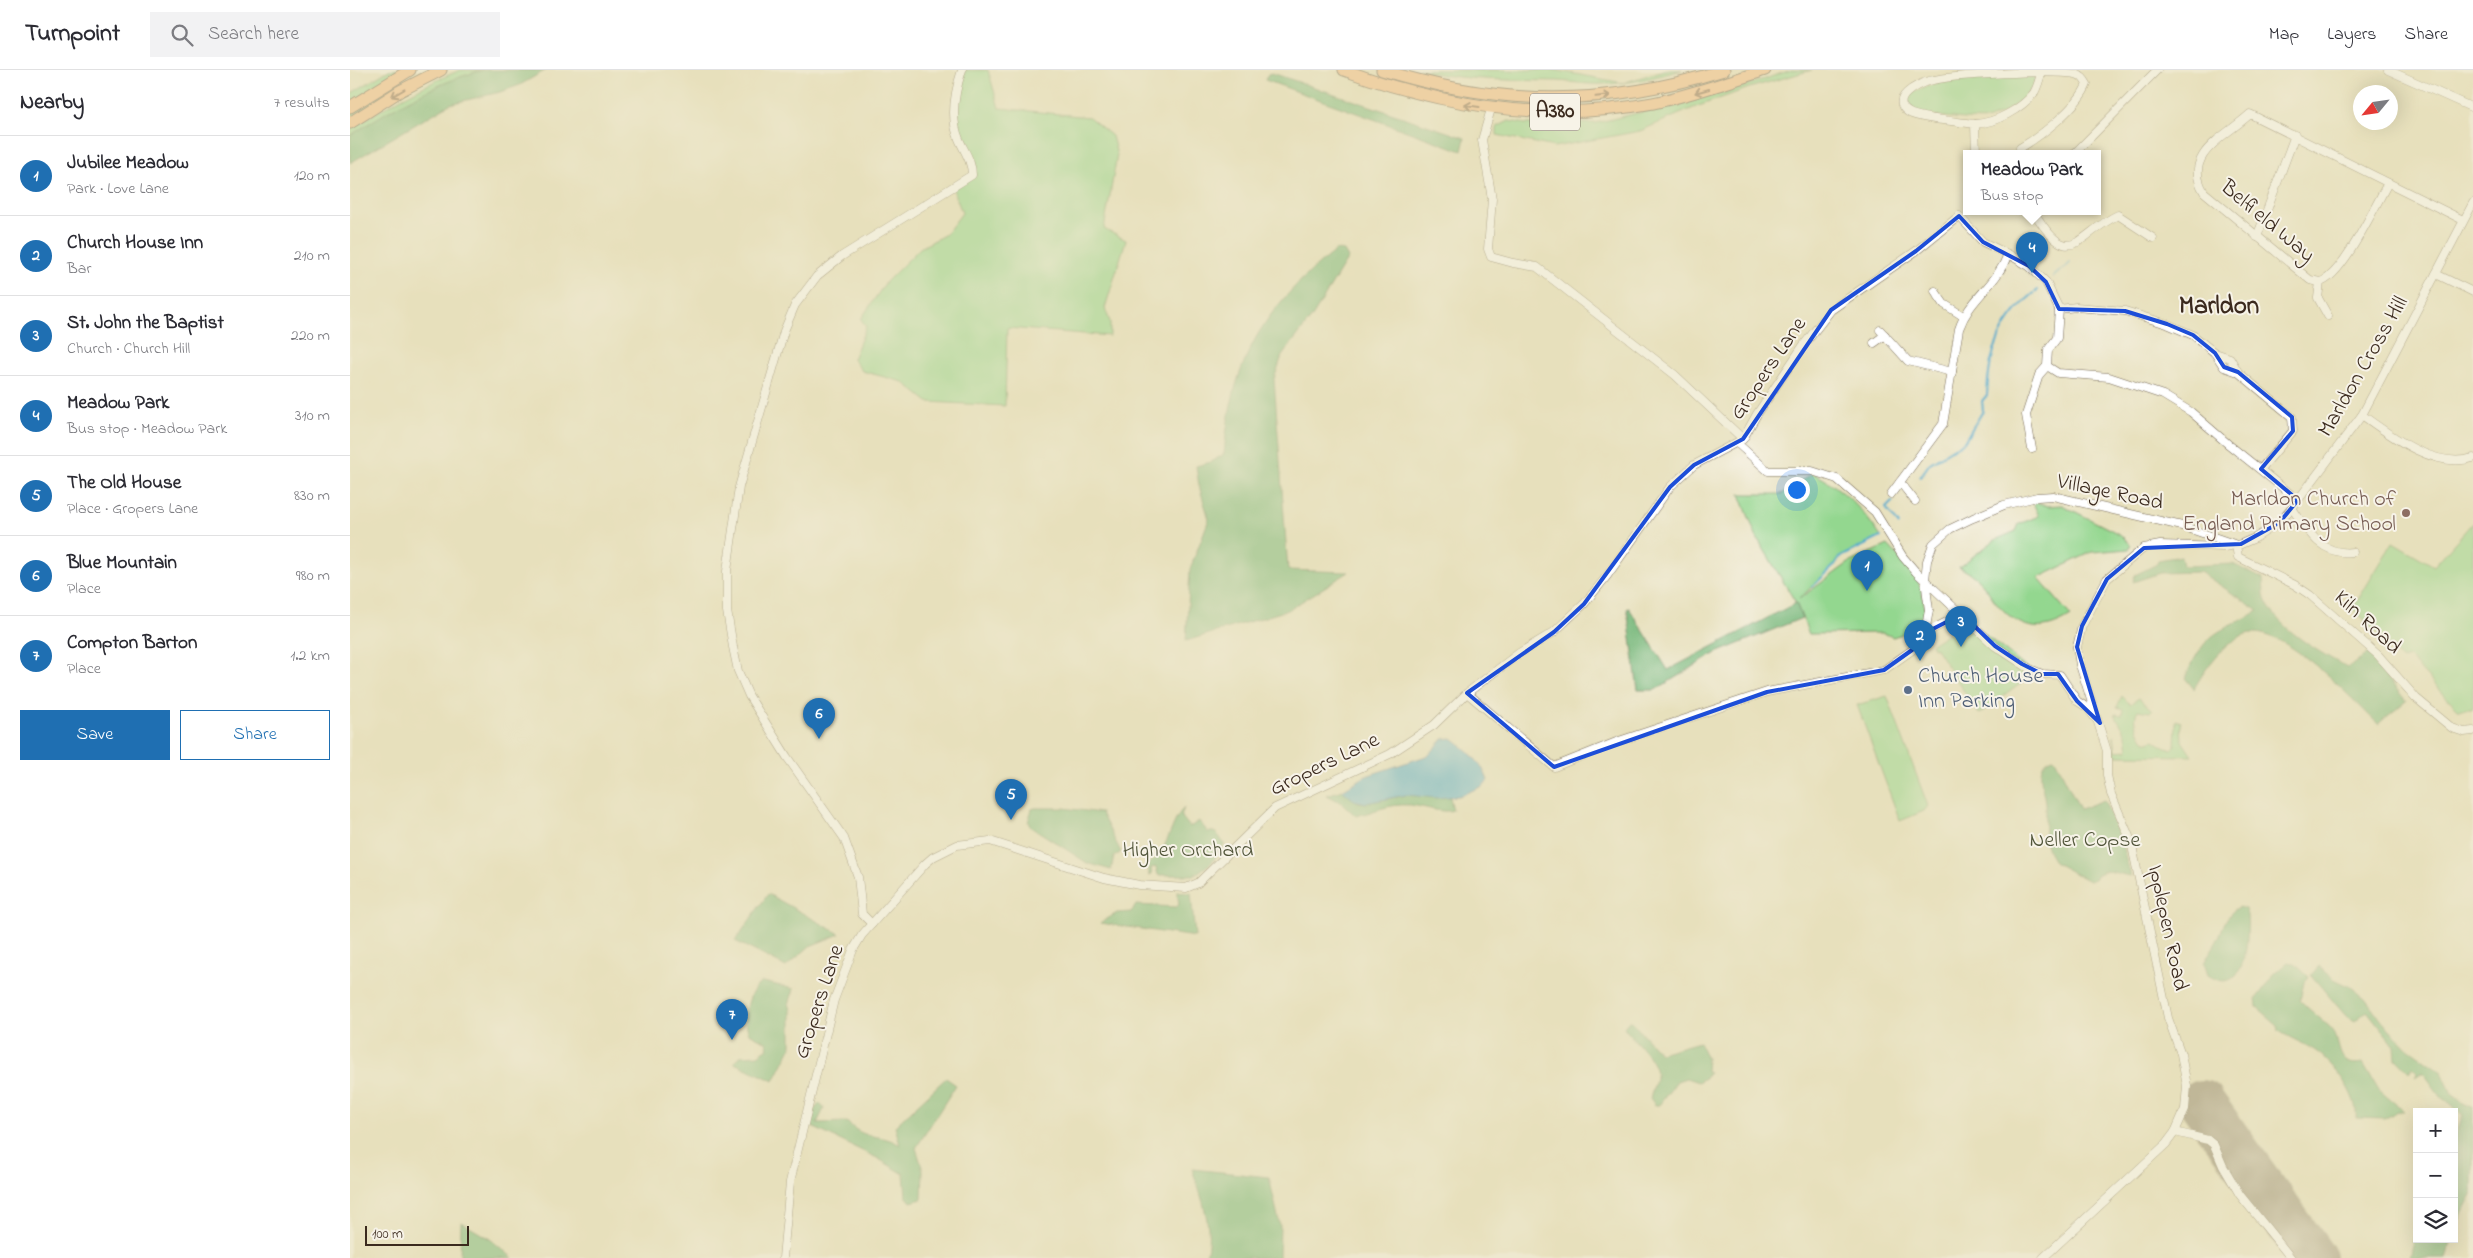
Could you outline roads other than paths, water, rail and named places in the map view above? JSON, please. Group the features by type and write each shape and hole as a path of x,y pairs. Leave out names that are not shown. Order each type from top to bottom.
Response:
{"highway":[{"path":"350,106 410,70"},
{"path":"350,123 400,91 441,70"},
{"name":"A380","path":"1344,70 1426,96 1491,109 1572,112 1633,106 1691,94 1765,70"},
{"name":"A380","path":"1382,70 1459,90 1516,97 1560,99 1647,90 1724,70"}],"street":[{"path":"872,924 862,914 858,877 844,838 787,757 745,688 733,647 728,611 727,571 739,487 784,331 795,305 817,276 842,256 972,174 972,164 957,136 954,119 956,94 962,70"},
{"path":"2020,148 2051,125 2084,93 2087,84 2084,79 2074,73 2042,70 1928,81 1915,86 1905,93 1902,98 1902,106 1908,113 1975,124 2000,118 2022,103 2034,93 2042,70"},
{"path":"2078,150 2157,70"},
{"path":"2388,70 2473,108"},
{"path":"1491,109 1482,140 1492,199 1488,249 1491,256 1513,264 1537,267 1675,375 1768,471 1806,470 1837,479 1875,512 1903,557 1995,646 2022,664 2042,674 2060,675 2077,701 2088,708 2100,723"},
{"name":"Belfield Way","path":"2295,135 2250,114 2204,153 2200,158 2197,172 2204,192 2310,280 2320,282"},
{"path":"1975,124 1976,150"},
{"path":"2257,237 2295,135 2463,220"},
{"path":"2328,316 2318,298 2320,282 2333,276 2343,263 2388,183"},
{"name":"Marldon Cross Hill","path":"2236,545 2255,538 2278,523 2338,449 2362,415 2473,202"},
{"path":"1941,230 1963,214"},
{"path":"2036,215 2059,242 2079,243 2118,216 2153,238"},
{"path":"1959,216 1983,242 2030,266 2046,282 2059,309 2057,338 2048,350 2047,366 2039,375 2026,415 2032,449"},
{"name":"Gropers Lane","path":"783,1258 790,1182 834,1000 856,943 933,857 957,845 990,841 1104,878 1139,885 1186,888 1198,883 1275,808 1390,754 1434,725 1468,692 1519,653 1554,632 1578,610 1607,576 1670,488 1694,465 1725,447 1740,441 1803,346 1832,310 1916,251 1959,216"},
{"path":"1891,494 1943,424 1959,329 1963,316 1976,299 1993,283 2002,270 2008,254"},
{"path":"2436,274 2473,292"},
{"path":"1947,291 1937,294 1944,304 1963,316"},
{"path":"2059,309 2101,308 2147,317 2193,335 2215,353 2230,358 2238,372 2292,417 2293,431 2261,469"},
{"path":"1874,343 1882,332 1908,361 1952,372"},
{"path":"2047,366 2058,373 2109,377 2163,395 2191,412 2298,500"},
{"path":"2362,415 2400,441 2420,451 2445,459 2465,460 2473,458"},
{"path":"1900,482 1906,486 1915,501"},
{"name":"Village Road","path":"1923,634 1928,621 1929,610 1925,580 1927,561 1933,544 1950,529 2004,506 2037,497 2053,496 2182,526 2236,545"},
{"path":"2292,508 2305,526 2329,550 2340,554 2353,552"},
{"name":"Ipplepen Road","path":"2043,1258 2149,1161 2175,1132 2185,1109 2187,1086 2181,1054 2168,1018 2131,841 2111,794 2107,775 2107,751 2100,723 2080,665 2077,647 2082,626 2107,579 2144,548 2160,545 2224,547 2236,545"},
{"name":"Kiln Road","path":"2236,545 2238,557 2296,585 2310,595 2378,655 2416,698 2452,728 2473,732"},
{"path":"1468,692 1554,767 1619,741 1767,692 1884,670 1912,650 1923,634 1962,614"},
{"path":"2175,1132 2208,1140 2214,1145 2223,1166 2240,1195 2290,1258"}],"water":[{"path":"1452,738 1482,767 1488,780 1483,786 1459,796 1437,798 1406,795 1366,803 1354,800 1342,790 1366,776 1429,755 1443,739"}],"waterway":[{"path":"2053,277 2070,263"},
{"path":"1920,477 1930,463 1964,442 1983,411 1982,401 1987,395 1990,364 2000,336 2015,312 2038,290"},
{"path":"1893,501 1886,508 1899,525"},
{"path":"1812,587 1834,566 1839,558 1881,537"}],"place":[{"name":"Meadow Park","path":"2032,273"},
{"name":"Marldon Church of England Primary School","path":"2406,513"},
{"name":"Jubilee Meadow","path":"1867,591"},
{"name":"St. John the Baptist","path":"1961,647"},
{"name":"Church House Inn","path":"1920,661"},
{"name":"Church House Inn Parking","path":"1908,690"},
{"name":"Blue Mountain","path":"819,739"},
{"name":"The Old House","path":"1011,820"},
{"name":"Compton Barton","path":"732,1040"}],"district":[{"name":"Marldon","path":"2219,307"}],"park label":[{"name":"Neller Copse","path":"2085,841"},
{"name":"Higher Orchard","path":"1188,851"}]}
